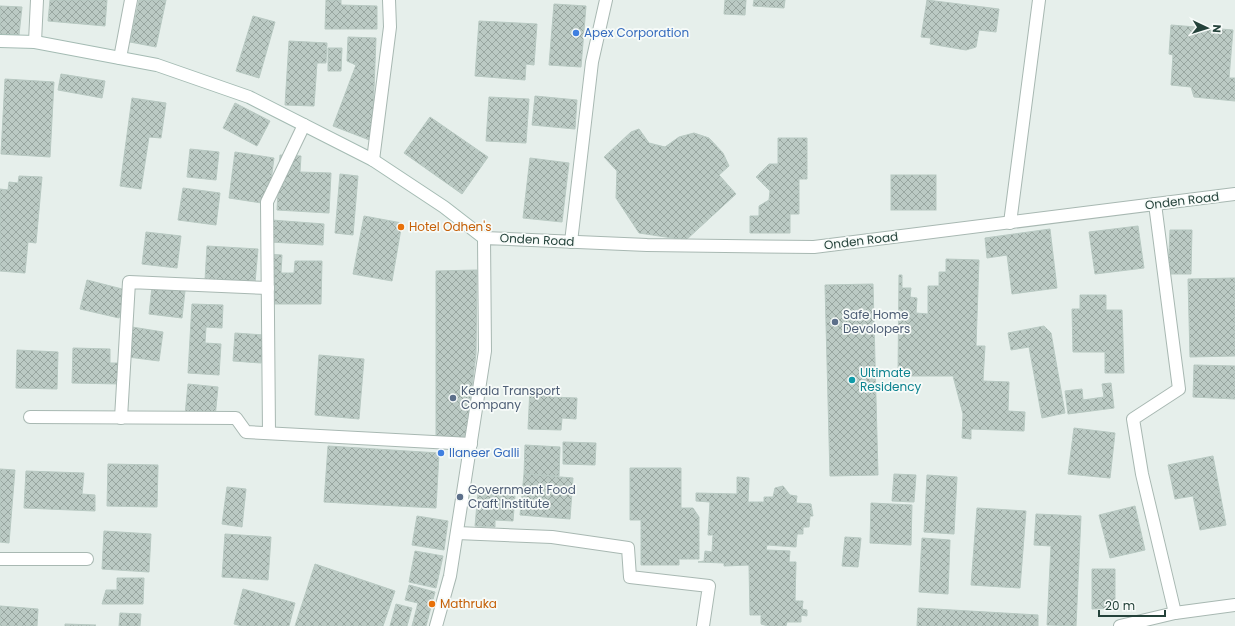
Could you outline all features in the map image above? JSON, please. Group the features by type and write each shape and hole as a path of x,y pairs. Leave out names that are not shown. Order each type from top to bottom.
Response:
{"street":[{"path":"35,42 37,0"},
{"path":"120,58 131,0"},
{"path":"373,160 390,27 389,0"},
{"path":"571,242 592,62 606,0"},
{"path":"1010,223 1039,0"},
{"path":"0,41 35,42 157,65 249,97 373,160 444,207 484,238 485,350 450,576 436,626"},
{"path":"269,433 267,202 304,125"},
{"name":"Onden Road","path":"484,238 647,245 814,247 1235,194"},
{"path":"1155,204 1179,389 1133,419 1142,474 1175,613"},
{"path":"121,418 129,282 268,288"},
{"path":"30,417 236,418 246,432 471,444"},
{"path":"457,533 552,538 628,548 630,577 709,586 703,626"},
{"path":"0,559 87,559"},
{"path":"1120,626 1175,613 1235,605"}],"building":[{"path":"50,0 107,0 105,26 48,21"},
{"path":"139,0 166,0 156,47 130,42"},
{"path":"326,0 341,0 341,5 377,6 377,29 325,29"},
{"path":"725,0 746,0 745,15 724,14"},
{"path":"754,0 785,0 784,8 753,6"},
{"path":"927,0 999,9 996,32 979,30 976,47 966,50 930,44 931,38 921,37"},
{"path":"554,4 586,6 581,67 549,65"},
{"path":"0,6 22,7 19,35 0,34"},
{"path":"253,16 275,22 259,78 236,71"},
{"path":"479,21 537,24 534,65 526,64 525,80 475,76"},
{"path":"1171,25 1233,30 1229,78 1235,78 1235,101 1194,97 1191,87 1171,85 1173,55 1169,54"},
{"path":"348,37 376,38 372,141 333,126 356,65 347,61"},
{"path":"289,41 327,43 326,63 317,63 314,106 285,105"},
{"path":"328,48 342,48 341,71 328,71"},
{"path":"61,74 105,81 102,98 58,90"},
{"path":"5,79 54,82 50,157 1,154"},
{"path":"535,96 577,100 575,129 532,125"},
{"path":"489,97 529,99 526,143 486,141"},
{"path":"132,98 166,103 161,138 149,137 141,189 120,186"},
{"path":"235,103 270,121 257,146 223,128"},
{"path":"430,117 488,157 462,194 404,153"},
{"path":"639,129 649,143 665,147 679,137 694,133 709,138 723,153 729,166 719,175 736,194 686,240 639,233 616,198 617,171 604,157 631,132"},
{"path":"778,138 807,138 807,179 799,179 799,214 790,214 790,233 750,233 750,216 759,216 759,206 769,200 770,191 756,177 769,164 778,164"},
{"path":"190,149 219,152 216,180 187,177"},
{"path":"235,152 274,158 268,204 229,198"},
{"path":"280,155 301,156 300,172 331,173 329,213 277,210"},
{"path":"530,158 569,163 562,222 523,218"},
{"path":"340,174 358,176 353,235 335,233"},
{"path":"891,175 936,175 936,210 891,210"},
{"path":"19,176 42,177 36,243 28,242 25,273 0,271 0,189 8,190 9,182 18,183"},
{"path":"183,188 220,193 216,225 178,220"},
{"path":"364,216 402,223 392,281 353,274"},
{"path":"272,220 324,224 323,245 270,242"},
{"path":"1138,226 1144,268 1095,274 1089,232"},
{"path":"1050,229 1057,288 1012,294 1007,255 987,258 985,238"},
{"path":"1170,230 1192,230 1191,274 1168,274"},
{"path":"146,232 181,236 177,268 142,264"},
{"path":"207,246 258,249 255,283 205,280"},
{"path":"263,254 282,255 281,273 294,273 295,261 322,261 321,304 262,304"},
{"path":"946,259 979,260 976,346 985,346 983,381 1009,382 1008,411 1025,412 1024,431 971,429 971,439 962,438 963,414 953,376 898,376 899,275 902,275 902,288 911,288 910,297 917,298 916,313 928,314 928,286 939,286 939,272 946,272"},
{"name":"Kerala Transport Company","path":"477,270 476,354 465,444 436,442 436,271"},
{"path":"1235,278 1235,356 1190,357 1188,279"},
{"path":"87,280 126,290 119,318 80,309"},
{"name":"Ultimate Residency","path":"873,284 878,475 830,476 825,285"},
{"path":"152,287 185,291 182,318 149,314"},
{"path":"1080,295 1106,295 1106,310 1122,310 1124,373 1105,373 1105,352 1073,352 1072,309 1080,309"},
{"path":"192,304 223,305 222,328 206,327 205,343 221,344 219,375 188,373"},
{"path":"1044,326 1051,333 1065,413 1042,418 1029,347 1011,350 1008,333"},
{"path":"132,327 163,332 159,361 128,357"},
{"path":"235,333 264,335 261,363 233,361"},
{"path":"73,348 110,349 110,363 122,363 121,384 72,383"},
{"path":"17,350 58,352 57,389 16,388"},
{"path":"319,355 364,359 359,419 315,415"},
{"path":"1194,365 1235,366 1235,399 1193,397"},
{"path":"1111,383 1114,408 1068,414 1065,391 1082,389 1083,400 1104,397 1102,384"},
{"path":"188,384 218,387 215,418 185,415"},
{"path":"530,388 550,389 550,397 577,398 576,419 562,418 561,430 528,429"},
{"path":"1074,428 1115,433 1110,478 1068,474"},
{"path":"563,442 596,443 595,465 563,464"},
{"path":"525,445 560,447 559,476 524,474"},
{"path":"328,446 439,453 436,508 324,502"},
{"path":"1213,456 1226,525 1200,530 1193,496 1175,499 1168,465"},
{"path":"108,464 158,465 157,507 107,506"},
{"path":"630,468 681,468 681,508 693,508 699,517 699,559 679,559 679,565 641,565 641,520 630,520"},
{"path":"0,469 15,470 9,543 0,542"},
{"path":"26,471 84,473 82,494 95,495 95,511 24,508"},
{"path":"524,474 573,478 570,519 520,515"},
{"path":"894,474 916,475 914,502 892,501"},
{"path":"927,475 957,477 954,534 924,532"},
{"path":"737,477 749,478 748,502 764,502 764,497 773,497 775,488 783,486 790,495 797,496 796,503 811,504 813,516 810,516 809,527 803,527 803,534 797,534 796,547 767,545 766,550 790,551 789,562 796,562 795,601 803,601 802,609 807,610 807,616 801,615 801,622 787,622 786,626 768,626 761,624 761,615 750,615 749,565 724,566 724,563 698,562 704,561 705,551 712,552 713,535 708,535 710,502 696,501 696,493 737,494"},
{"path":"227,487 246,489 242,527 222,524"},
{"path":"478,493 515,496 513,521 495,520 495,527 475,526"},
{"path":"871,503 912,505 911,545 870,543"},
{"path":"1135,506 1145,550 1110,558 1099,515"},
{"path":"977,508 1026,511 1020,588 971,585"},
{"path":"1036,514 1081,516 1076,626 1047,625 1051,546 1034,545"},
{"path":"417,516 448,521 444,550 412,545"},
{"path":"104,531 151,534 149,572 102,569"},
{"path":"225,534 271,537 268,580 222,577"},
{"path":"845,537 861,538 858,567 842,566"},
{"path":"922,538 950,540 948,594 919,592"},
{"path":"415,551 443,556 436,588 409,582"},
{"path":"315,564 395,591 383,626 295,626"},
{"path":"1092,569 1115,569 1115,608 1092,609"},
{"path":"117,578 144,578 143,604 102,604 106,590 117,590"},
{"path":"409,585 435,592 426,626 412,626 418,603 405,600"},
{"path":"243,589 295,603 289,626 242,626 234,624"},
{"path":"396,604 412,608 407,626 390,626"},
{"path":"0,606 38,609 37,626 0,626"},
{"path":"918,608 1038,615 1038,626 917,626"},
{"path":"120,613 141,614 140,626 119,626"},
{"path":"65,624 96,625 65,626"}],"place":[{"name":"Apex Corporation","path":"576,33"},
{"name":"Hotel Odhen's","path":"401,227"},
{"name":"Safe Home Devolopers","path":"835,322"},
{"name":"Ultimate Residency","path":"852,380"},
{"name":"Kerala Transport Company","path":"453,398"},
{"name":"Ilaneer Galli","path":"441,453"},
{"name":"Government Food Craft Institute","path":"460,497"},
{"name":"Mathruka","path":"432,604"}]}
